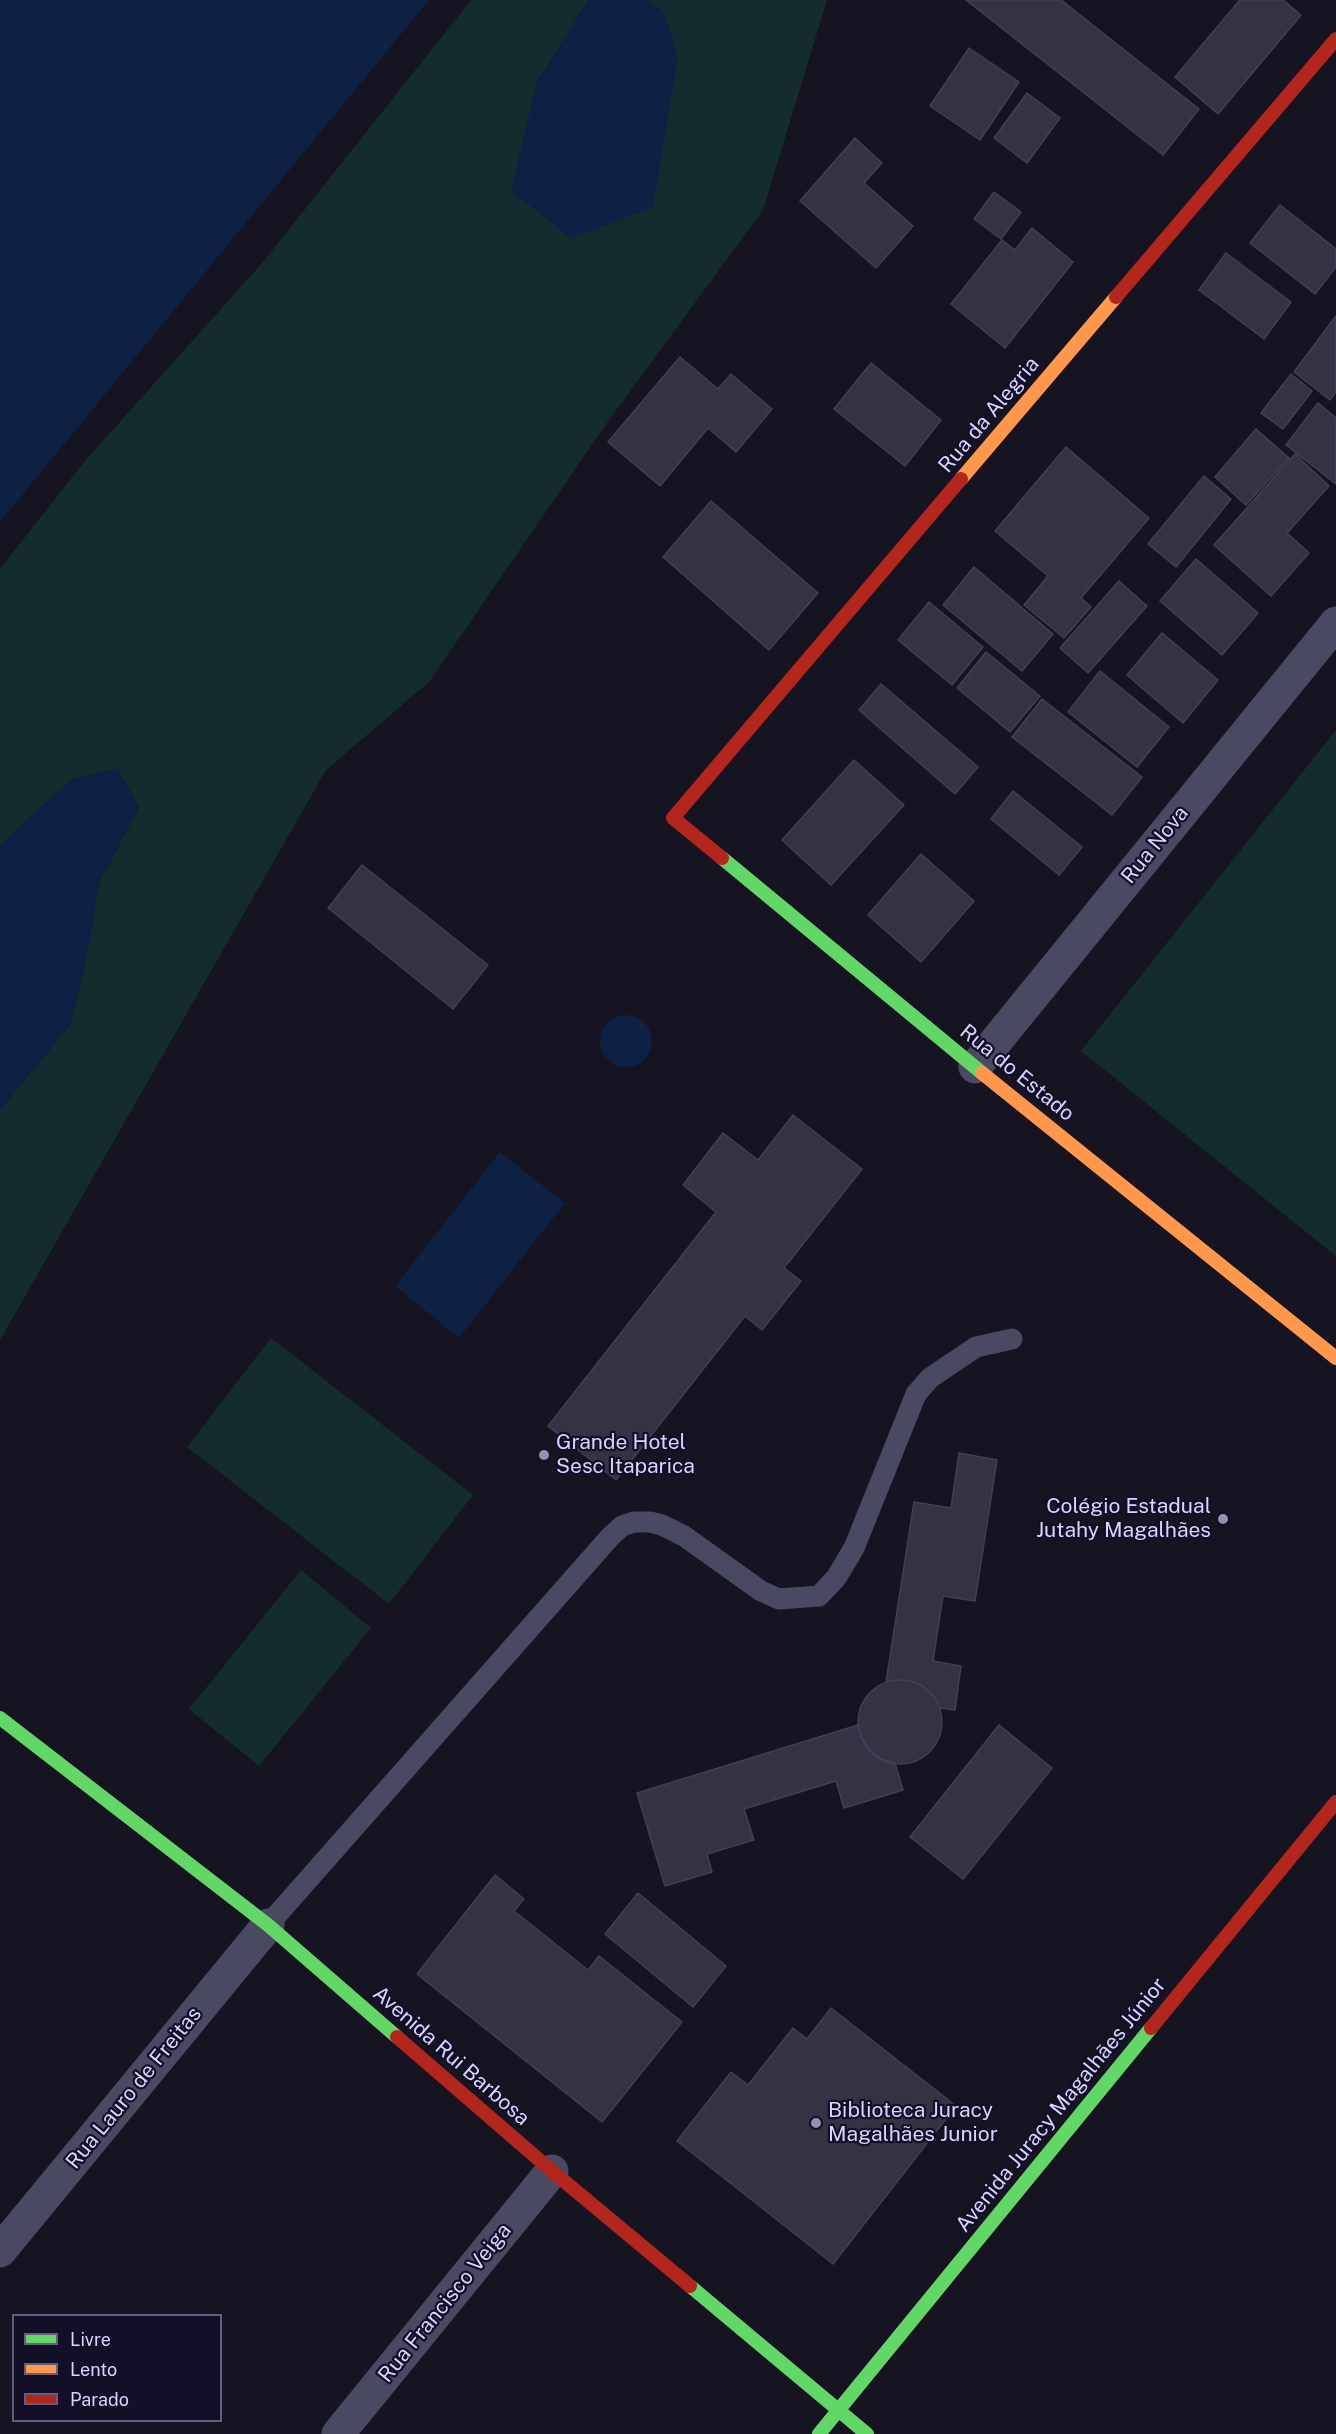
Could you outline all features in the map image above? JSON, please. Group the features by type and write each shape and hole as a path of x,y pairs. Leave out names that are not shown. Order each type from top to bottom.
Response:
{"street":[{"name":"Rua da Alegria","path":"673,818 1336,39"},
{"name":"Rua Nova","path":"975,1067 1336,622"},
{"name":"Rua do Estado","path":"673,818 975,1067 1336,1358"},
{"name":"Avenida Rui Barbosa","path":"0,1718 268,1926 552,2171 867,2434"},
{"name":"Avenida Juracy Magalhães Júnior","path":"819,2434 1336,1802"},
{"name":"Rua Lauro de Freitas","path":"0,2251 268,1926"},
{"name":"Rua Francisco Veiga","path":"338,2434 552,2171"}],"lane":[{"path":"268,1926 622,1526 634,1522 662,1525 684,1536 761,1591 779,1599 819,1596 836,1578 854,1548 916,1394 930,1378 976,1347 1012,1338"}],"green space":[{"path":"471,0 589,0 537,82 664,12 647,0 827,0 763,210 609,420 429,682 326,770 0,1340 0,1110 71,1023 87,954 99,882 139,807 117,769 71,780 0,845 0,569 84,462 263,262"},
{"path":"1336,730 1336,1256 1081,1051"},
{"path":"271,1338 473,1495 389,1604 187,1447"},
{"path":"301,1570 371,1628 259,1766 189,1709"}],"water":[{"path":"0,0 429,0 0,522"},
{"path":"589,0 647,0 664,12 678,58 653,207 571,238 511,191 537,82"},
{"path":"117,769 139,807 99,882 87,955 71,1023 0,1110 0,845 71,780"},
{"path":"621,1015 631,1015 645,1022 652,1041 645,1060 631,1067 621,1067 611,1063 604,1056 600,1046 600,1036 604,1026 611,1019"},
{"path":"500,1152 565,1203 459,1338 395,1286"}],"building":[{"path":"966,0 1061,0 1199,109 1163,155"},
{"path":"1240,0 1283,0 1301,15 1218,114 1175,77"},
{"path":"969,48 1019,82 980,140 930,106"},
{"path":"1027,93 1060,118 1027,163 994,138"},
{"path":"855,138 882,163 864,183 913,226 876,268 800,201"},
{"path":"994,192 1021,212 1001,239 974,219"},
{"path":"1280,205 1336,249 1336,267 1315,294 1250,243"},
{"path":"1032,228 1073,262 1005,348 951,304 1002,240 1015,250"},
{"path":"1226,253 1291,302 1264,339 1199,290"},
{"path":"1336,316 1336,392 1330,400 1294,372"},
{"path":"680,357 718,389 731,374 772,409 736,452 708,428 660,486 608,442"},
{"path":"871,363 941,420 905,466 834,409"},
{"path":"1291,374 1312,391 1283,429 1261,413"},
{"path":"1318,403 1336,418 1336,484 1286,445"},
{"path":"1256,429 1289,458 1246,505 1215,477"},
{"path":"1066,447 1149,518 1081,598 1091,607 1064,638 1024,605 1048,576 995,531"},
{"path":"1295,454 1329,486 1287,533 1309,553 1271,596 1214,545"},
{"path":"1204,476 1231,499 1176,567 1148,544"},
{"path":"711,501 818,593 769,650 663,557"},
{"path":"1196,559 1258,613 1222,655 1160,601"},
{"path":"974,567 1053,634 1022,671 943,605"},
{"path":"1119,581 1147,606 1088,673 1060,648"},
{"path":"929,602 983,647 952,685 898,640"},
{"path":"1162,633 1218,680 1183,723 1127,675"},
{"path":"986,652 1040,696 1010,732 957,688"},
{"path":"1100,671 1169,727 1137,767 1068,712"},
{"path":"881,684 978,767 955,794 859,710"},
{"path":"1042,699 1142,777 1112,815 1012,737"},
{"path":"854,760 904,805 831,885 782,840"},
{"path":"1013,791 1082,847 1059,875 991,819"},
{"path":"921,854 974,901 921,962 868,915"},
{"path":"362,865 488,965 453,1009 328,908"},
{"path":"793,1115 862,1169 784,1268 801,1281 762,1330 745,1316 616,1480 548,1426 716,1212 683,1185 723,1133 758,1160"},
{"path":"959,1453 997,1460 975,1601 943,1596 933,1661 961,1666 955,1710 940,1708 934,1696 924,1687 912,1681 886,1682 914,1502 951,1508"},
{"path":"900,1680 923,1687 935,1699 942,1722 935,1745 923,1757 900,1764 877,1757 865,1745 858,1722 865,1699 877,1687"},
{"path":"858,1725 862,1738 870,1750 881,1759 895,1763 903,1790 844,1808 836,1781 744,1809 754,1840 707,1854 712,1872 665,1886 637,1793"},
{"path":"999,1725 1052,1768 963,1879 910,1837"},
{"path":"495,1875 524,1899 514,1911 588,1970 599,1956 682,2022 602,2122 417,1974"},
{"path":"638,1893 726,1966 693,2007 605,1934"},
{"name":"Biblioteca Juracy Magalhães Junior","path":"831,2008 956,2106 833,2264 677,2141 731,2072 748,2085 793,2028 807,2039"}],"traffic: fast":[{"path":"722,858 982,1073"},
{"path":"0,1718 268,1925 397,2037"},
{"path":"819,2434 1151,2028"},
{"path":"690,2286 867,2434"}],"traffic: slow":[{"path":"961,479 1116,297"},
{"path":"982,1073 1336,1358"}],"traffic: jam":[{"path":"1116,297 1336,39"},
{"path":"722,858 673,818 961,479"},
{"path":"1151,2028 1336,1802"},
{"path":"397,2037 690,2286"}],"place":[{"name":"Grande Hotel Sesc Itaparica","path":"544,1455"},
{"name":"Colégio Estadual Jutahy Magalhães","path":"1223,1519"},
{"name":"Biblioteca Juracy Magalhães Junior","path":"816,2123"}]}
